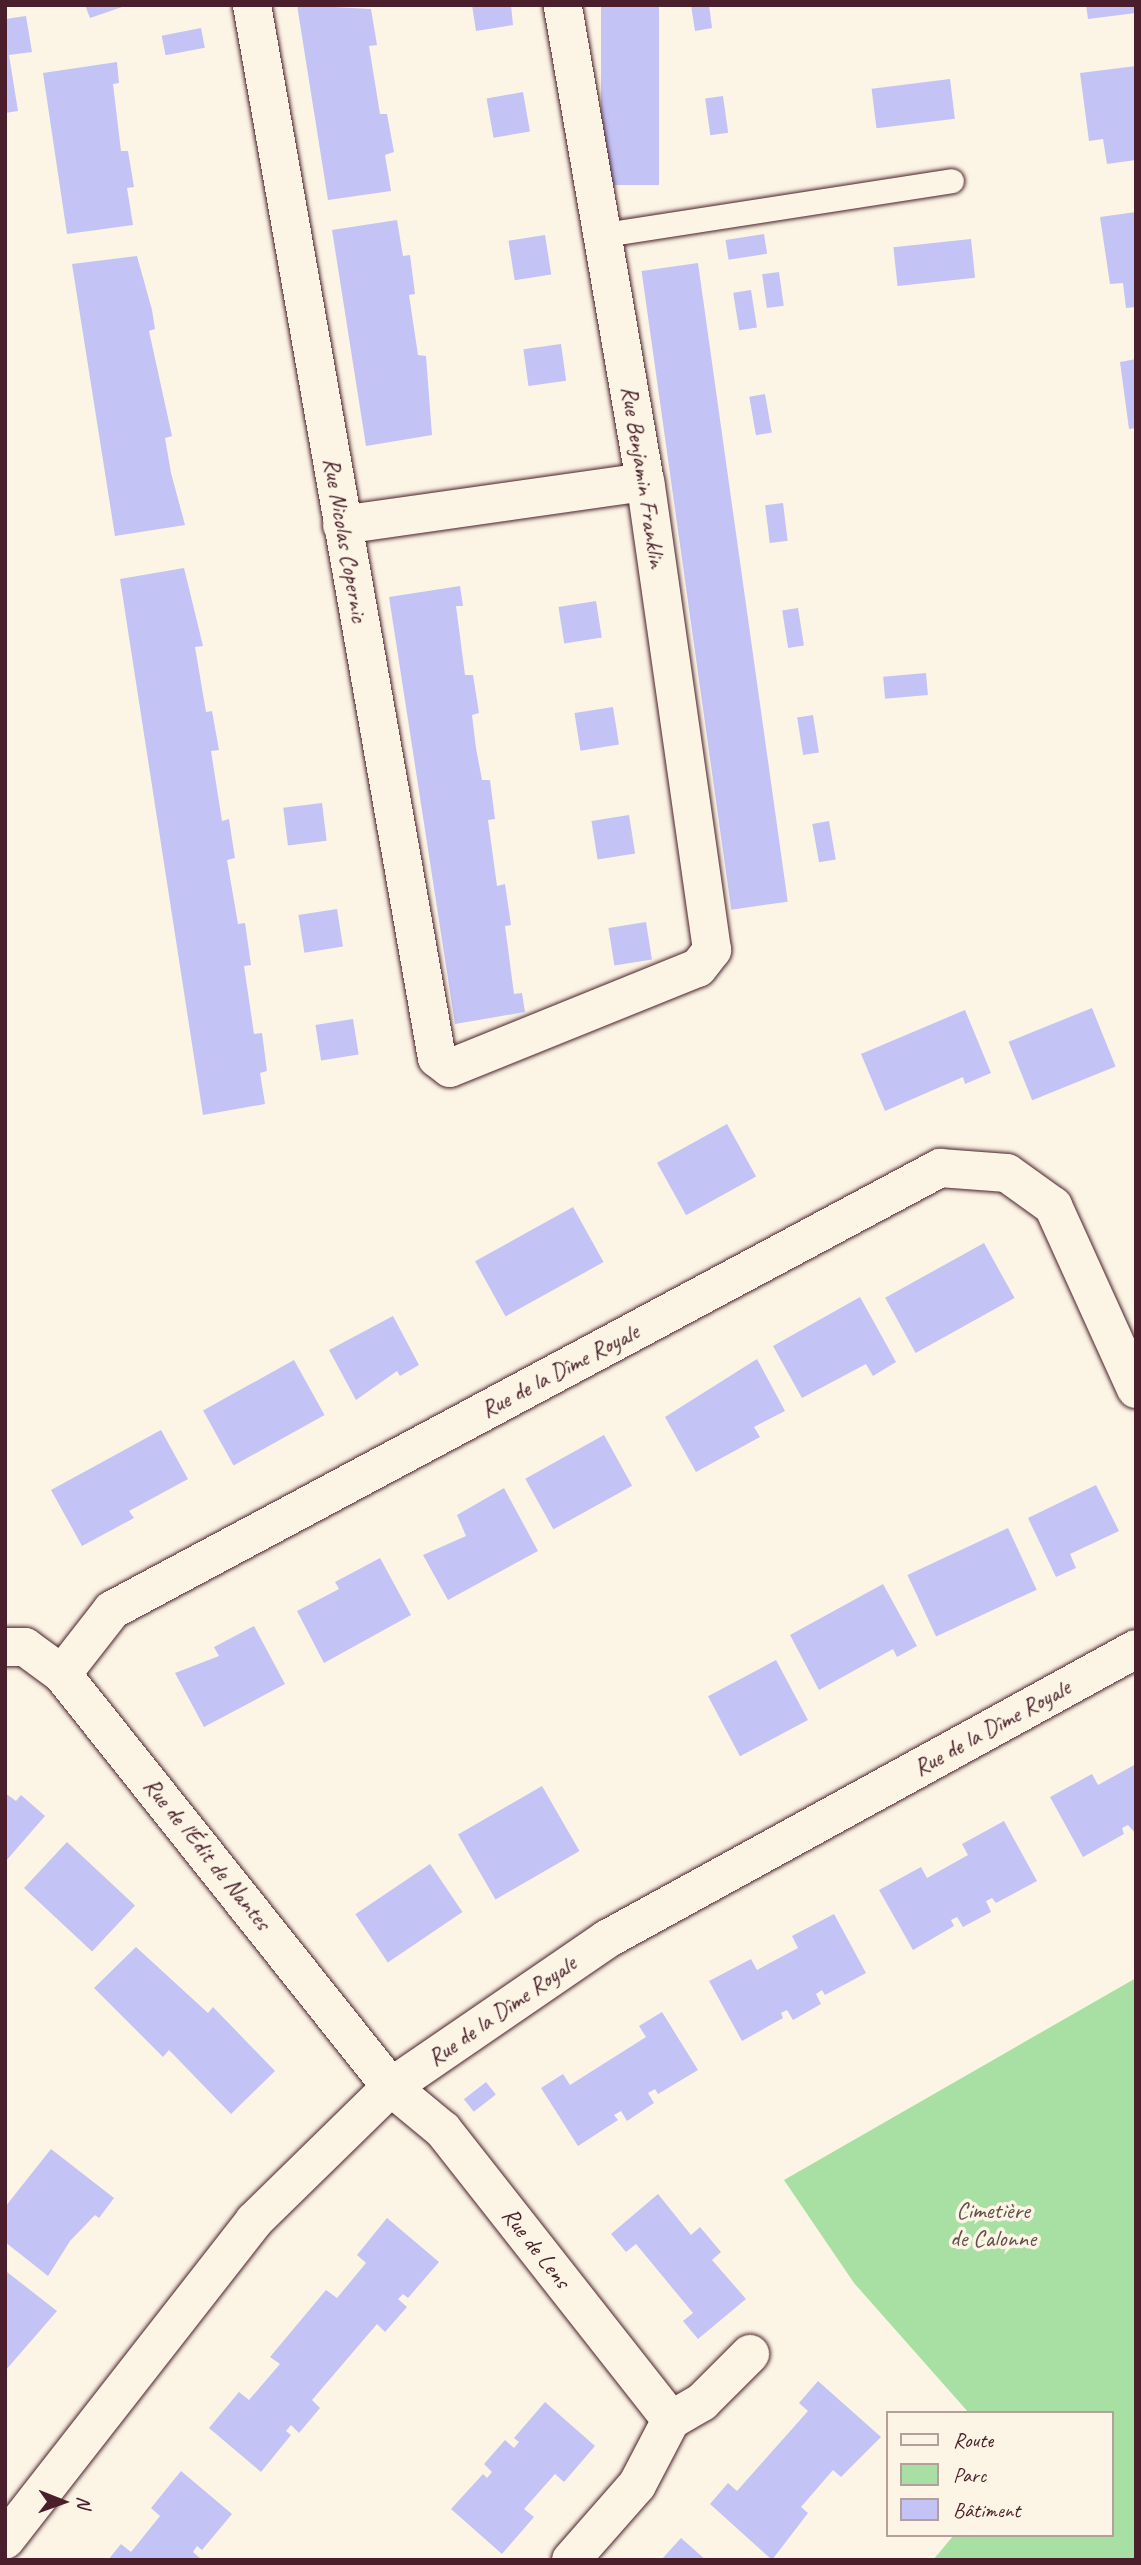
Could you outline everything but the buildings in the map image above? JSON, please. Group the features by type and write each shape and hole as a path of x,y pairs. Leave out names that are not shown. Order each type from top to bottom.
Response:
{"street":[{"name":"Rue Nicolas Copernic","path":"252,5 437,1058 450,1068"},
{"name":"Rue Benjamin Franklin","path":"450,1068 698,968 712,950 645,482 605,235 563,5"},
{"path":"342,525 645,482"},
{"name":"Rue de la Dîme Royale","path":"62,1674 112,1610 940,1168 1007,1173 1053,1206 1136,1389"},
{"name":"Rue de l'Édit de Nantes","path":"5,1647 25,1647 62,1674 391,2087"},
{"name":"Rue de la Dîme Royale","path":"5,2540 254,2221 391,2087 607,1939 1136,1649"},
{"name":"Rue de Lens","path":"391,2087 443,2130 671,2420"},
{"path":"571,2560 637,2485 671,2420 702,2402 750,2354"}],"lane":[{"path":"605,235 952,181"}],"green space":[{"name":"Cimetière de Calonne","path":"1136,1978 1136,2560 933,2560 952,2537 1113,2537 1113,2411 967,2411 854,2283 784,2180"}]}
